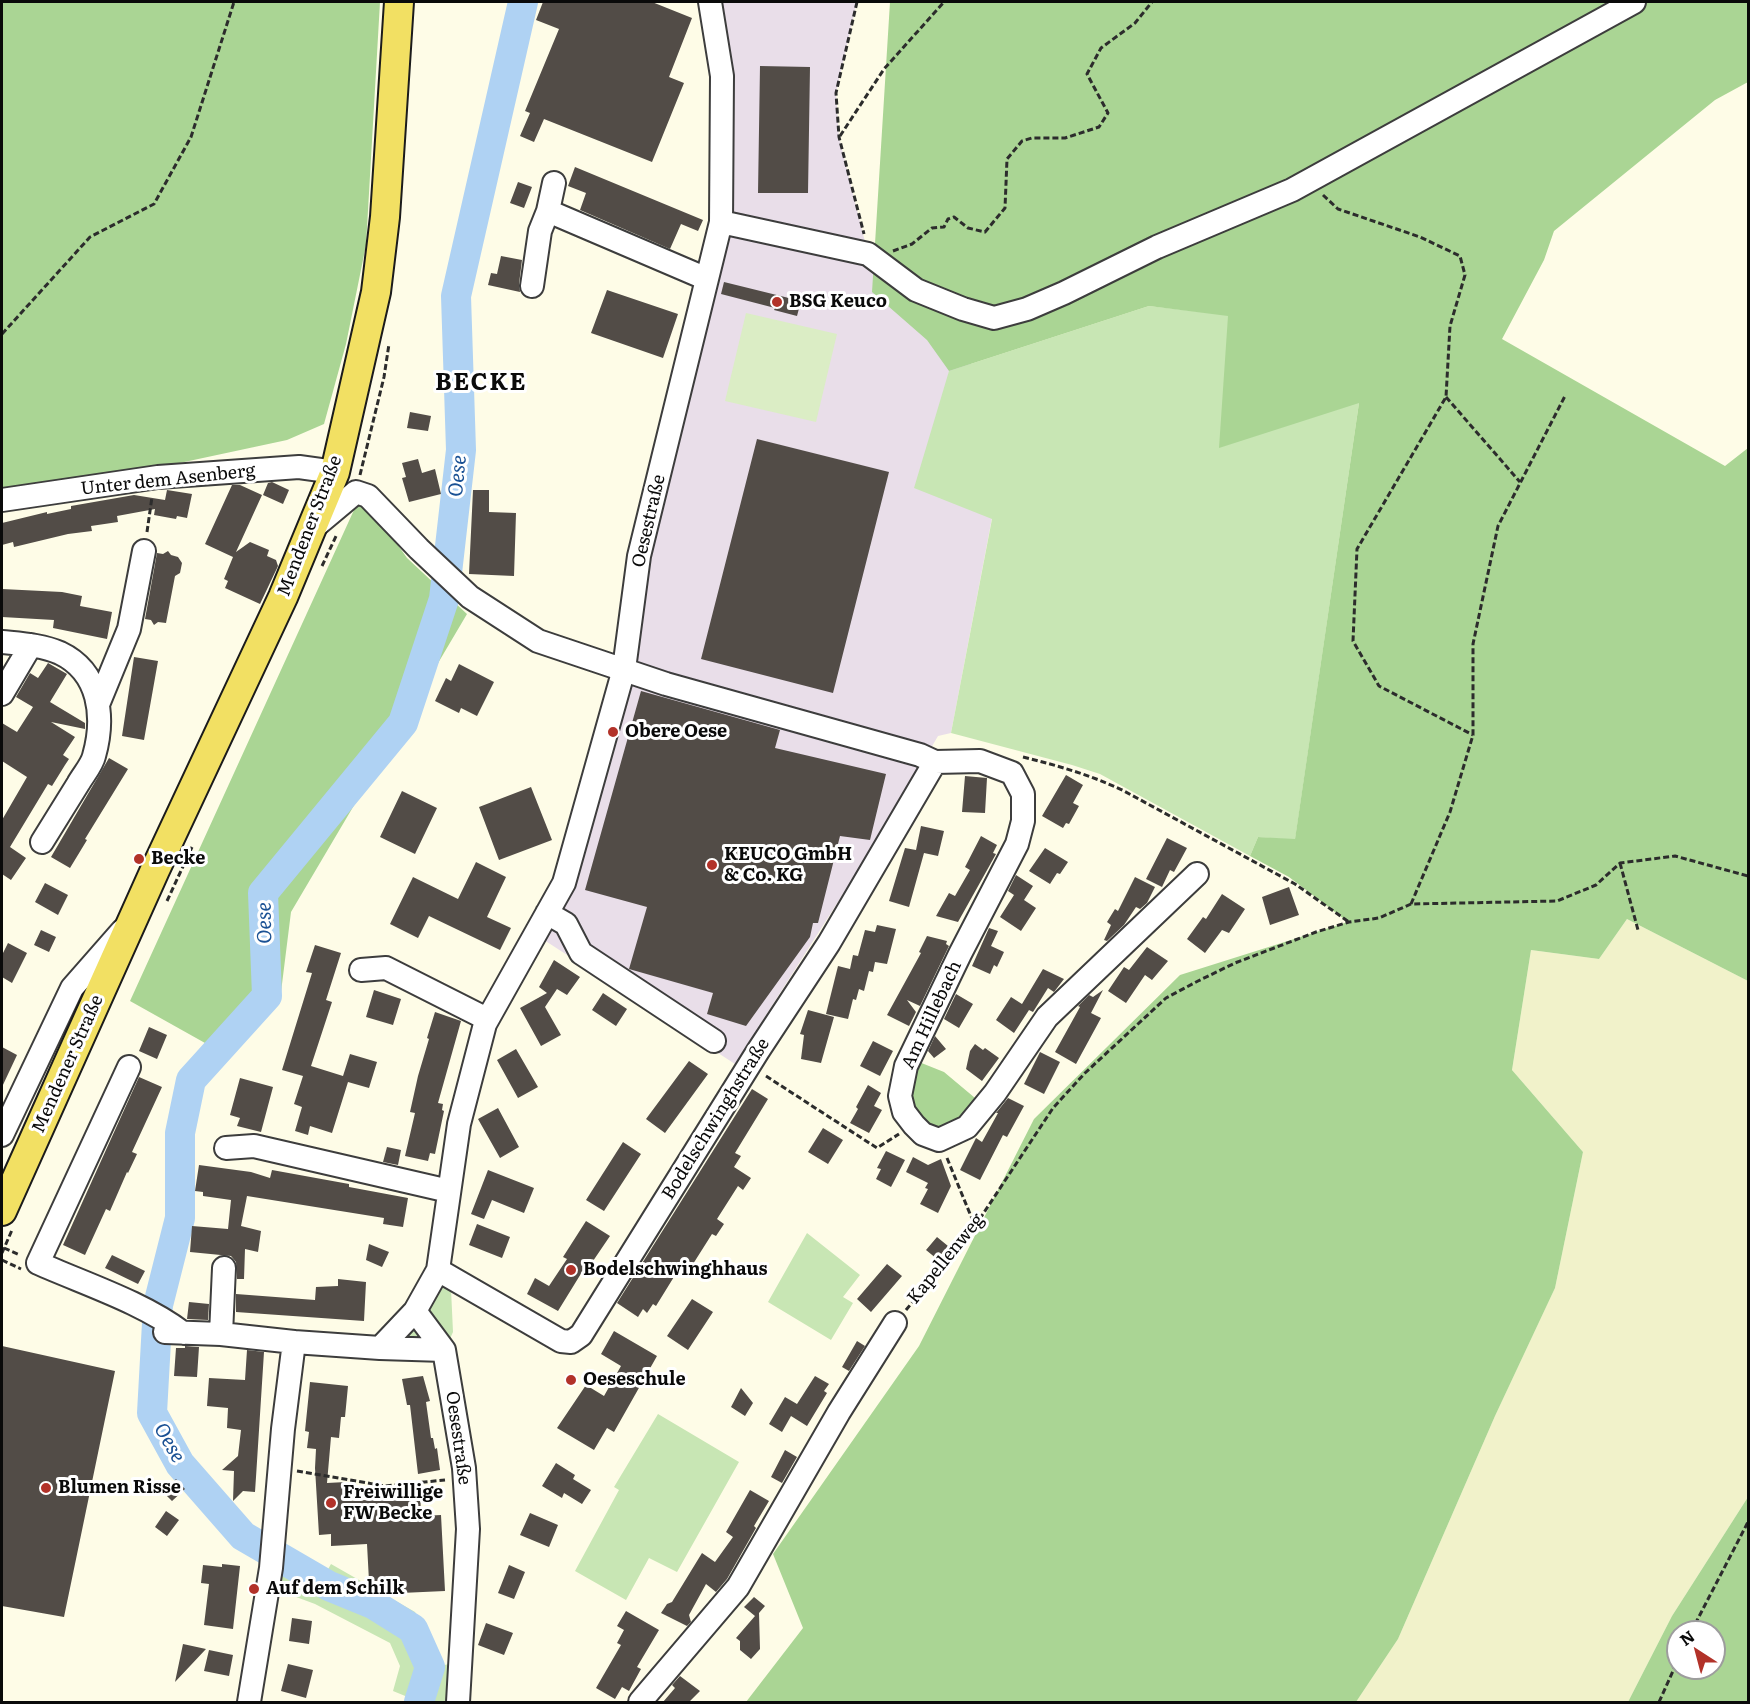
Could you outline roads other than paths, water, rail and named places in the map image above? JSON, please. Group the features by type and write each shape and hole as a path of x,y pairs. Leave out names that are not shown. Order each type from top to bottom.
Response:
{"main road":[{"name":"Mendener Straße","path":"2,1211 135,916 283,597 335,472 376,292 386,217 399,2"}],"street":[{"name":"Oesestraße","path":"458,1702 468,1529 465,1478 444,1350 415,1311 438,1270 459,1124 487,1019 564,883 624,669 639,556 721,222 723,76 710,2"},
{"path":"721,222 868,253 916,290 963,309 994,318 1027,309 1055,297 1157,247 1292,190 1634,2"},
{"path":"532,286 540,231 548,211 554,183"},
{"path":"548,211 707,279"},
{"name":"Unter dem Asenberg","path":"2,500 154,477 299,467 335,472"},
{"path":"313,528 356,492 369,496 419,549 470,597 538,641 666,684 920,754 935,762"},
{"path":"99,702 129,629 144,551"},
{"path":"2,642 31,645 59,653 72,661 93,682 99,702 100,724 94,758 42,842"},
{"path":"2,694 31,645"},
{"name":"Am Hillebach","path":"935,762 980,761 1012,773 1023,794 1023,821 1017,844 906,1066 900,1096 904,1112 923,1134 939,1140 967,1127 995,1093 1047,1017 1197,874"},
{"name":"Bodelschwinghstraße","path":"438,1270 561,1341 571,1342 581,1335 829,943 935,762"},
{"path":"547,913 566,924 582,953 714,1041"},
{"name":"Mendener Straße","path":"2,1135 72,988 135,916"},
{"path":"361,970 386,968 487,1019"},
{"path":"129,1067 38,1263 141,1308 172,1328 294,1342 444,1350"},
{"path":"226,1148 254,1146 449,1191"},
{"path":"221,1334 224,1268"},
{"path":"380,1348 415,1311"},
{"name":"Kapellenweg","path":"639,1702 738,1587 839,1412 895,1323"},
{"path":"249,1702 272,1557 279,1469 294,1342"}],"waterway":[{"name":"Oese","path":"419,1702 430,1667 413,1629 373,1604 329,1586 243,1536 180,1464 152,1413 158,1305 180,1218 180,1133 191,1080 267,996 263,893 403,723 444,599 461,450 456,296 523,2"}],"place":[{"name":"BSG Keuco","path":"777,302"},
{"name":"Obere Oese","path":"613,732"},
{"name":"Becke","path":"139,859"},
{"name":"KEUCO GmbH & Co. KG","path":"712,865"},
{"name":"Bodelschwinghhaus","path":"571,1270"},
{"name":"Oeseschule","path":"571,1380"},
{"name":"Blumen Risse","path":"46,1488"},
{"name":"Freiwillige FW Becke","path":"331,1503"},
{"name":"Auf dem Schilk","path":"254,1589"}],"district":[{"name":"BECKE","path":"481,383"}]}
